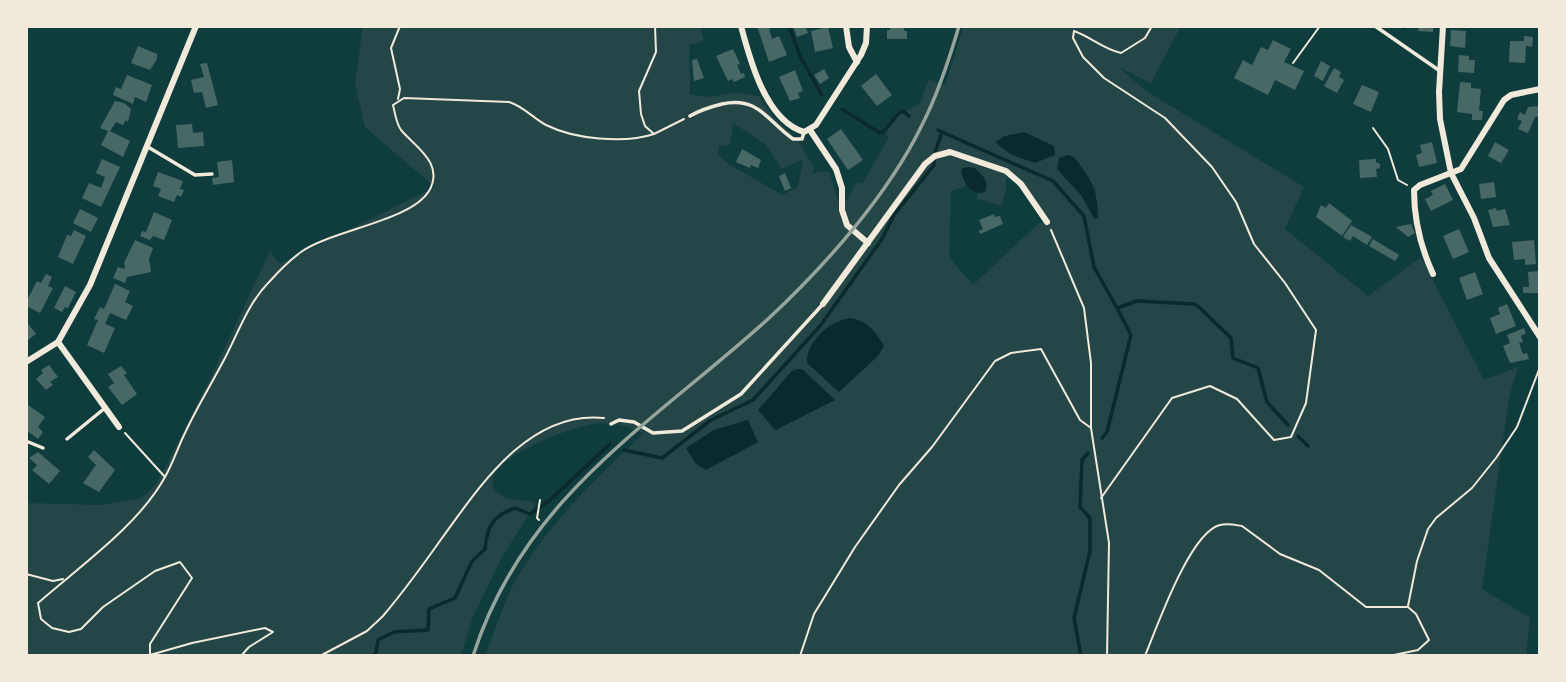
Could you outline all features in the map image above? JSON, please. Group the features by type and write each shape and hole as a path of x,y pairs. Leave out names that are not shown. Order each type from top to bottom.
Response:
{"street":[{"path":"26,362 58,342 90,285 196,26"},
{"path":"741,26 751,62 766,95 790,126 807,131 836,170 842,188 842,211 847,225 868,243"},
{"path":"846,26 849,47 856,62"},
{"path":"807,131 816,125 830,106 856,62 866,43 867,26"},
{"path":"1443,26 1440,119 1451,173 1474,218 1489,258 1540,337"},
{"path":"1433,274 1416,218 1414,190 1461,169 1504,100 1511,95 1540,89"},
{"path":"823,304 925,164 935,156 950,152 1006,171 1021,184 1047,222"},
{"path":"58,342 119,427"}],"lane":[{"path":"1375,26 1440,71"},
{"path":"690,116 716,106 745,102 758,109 793,139 802,139 807,131"},
{"path":"146,146 195,175 212,174"},
{"path":"611,424 619,420 634,422 653,433 682,431 741,394 823,304"},
{"path":"67,439 105,408"},
{"path":"26,441 43,448"}],"path":[{"path":"398,100 400,89 391,48 400,26"},
{"path":"654,134 645,126 639,91 656,52 655,26"},
{"path":"1101,498 1172,398 1210,386 1237,399 1274,440 1291,437 1306,403 1316,330 1254,244 1236,202 1212,167 1165,118 1104,78 1083,57 1073,38 1074,31 1086,35 1106,50 1121,53 1145,38 1152,26"},
{"path":"1293,63 1320,26"},
{"path":"241,656 249,647 273,632 265,628 150,655 150,644 192,578 180,562 155,571 103,607 81,629 69,632 52,628 41,619 38,603 125,527 165,477 242,319 260,291 302,251 401,212 428,192 433,180 430,160 399,126 393,105 404,98 509,102 518,104 543,123 566,133 616,140 637,140 690,116"},
{"path":"1373,128 1388,149 1398,180 1414,190"},
{"path":"1047,222 1084,308 1091,363 1091,428 1110,543 1107,656"},
{"path":"800,656 814,614 855,547 899,485 932,447 995,361 1011,353 1041,349 1080,420 1091,428"},
{"path":"1408,607 1428,529 1472,488 1496,458 1517,427 1540,367"},
{"path":"320,656 367,631 383,616 486,478 507,457 546,429 564,422 593,417 619,420"},
{"path":"119,427 165,477"},
{"path":"538,519 540,500"},
{"path":"1145,656 1185,561 1206,533 1219,525 1242,526 1280,554 1320,570 1366,607 1408,607 1416,614 1429,639 1418,650 1389,656"},
{"path":"26,574 54,581 65,579"}],"shaded area":[{"path":"363,26 700,26 704,41 689,45 690,94 706,97 735,93 759,96 772,116 797,139 814,168 812,173 829,171 838,201 847,200 857,182 862,184 889,137 885,134 899,115 920,103 929,79 945,85 964,26 1181,26 1151,83 1118,67 1146,91 1304,187 1285,229 1368,296 1421,257 1484,380 1518,367 1509,398 1482,589 1530,618 1526,656 485,656 513,585 540,543 589,486 643,434 624,426 602,423 590,424 553,436 513,456 499,468 493,480 500,495 536,503 502,557 472,619 461,656 26,656 26,503 103,505 142,498 157,483 211,377 270,251 280,264 435,187 365,127 355,83","holes":["733,123 765,144 782,169 803,159 798,187 782,195 730,165 718,155 719,146 730,145","1074,157 1095,188 1098,218 1094,219 1081,195 1057,169","1006,172 1021,184 1047,222 1039,223 973,285 949,257 951,191 978,182 977,199 1001,206 1006,190","792,371 834,400 776,430 759,410"]},
{"path":"1024,132 1054,146 1055,155 1035,163 1010,154 995,142 1005,136"},
{"path":"1068,155 1074,157 1092,185 1097,200 1098,218 1095,219 1081,195 1057,169 1059,158"},
{"path":"975,168 983,176 987,184 985,192 975,192 968,187 961,169"},
{"path":"850,318 861,321 870,328 884,346 878,356 839,392 807,363 808,355 810,347 821,333 835,323"},
{"path":"802,369 835,400 775,430 758,410 792,371"},
{"path":"748,420 758,442 706,470 695,463 686,448 714,430"}],"building":[{"path":"757,26 774,26 769,29 772,39 779,36 787,55 769,62"},
{"path":"793,26 805,26 808,33 797,37"},
{"path":"890,26 904,26 907,39 887,39"},
{"path":"1419,26 1433,26 1433,32 1418,31"},
{"path":"828,27 833,48 815,52 811,31"},
{"path":"1451,30 1466,31 1465,48 1450,46"},
{"path":"1524,36 1533,37 1532,47 1526,46 1525,63 1509,62 1510,41 1524,41"},
{"path":"1273,40 1291,49 1284,62 1304,71 1295,90 1275,80 1268,95 1234,78 1243,60 1252,65 1261,47 1268,50"},
{"path":"138,46 157,54 150,70 131,63"},
{"path":"733,49 740,64 737,65 745,77 734,82 732,79 728,81 716,56"},
{"path":"1459,55 1475,60 1474,73 1458,72"},
{"path":"697,59 704,78 694,81 692,60"},
{"path":"1321,61 1330,66 1323,81 1314,76"},
{"path":"207,63 218,105 206,108 202,92 194,93 191,80 204,77 200,64"},
{"path":"1334,68 1341,72 1339,77 1344,80 1337,93 1324,86"},
{"path":"824,69 829,78 820,84 814,75"},
{"path":"795,70 803,91 798,93 800,98 790,101 779,77"},
{"path":"876,74 892,95 877,106 861,86"},
{"path":"127,75 152,85 146,102 135,97 133,104 113,95 116,87 121,89"},
{"path":"1460,82 1471,83 1471,88 1481,89 1479,111 1483,111 1482,120 1472,120 1472,114 1457,112"},
{"path":"1362,85 1379,92 1371,112 1353,104"},
{"path":"115,101 124,103 131,109 128,122 126,120 123,125 116,122 110,131 130,141 123,157 101,145 108,131 100,128"},
{"path":"1540,106 1540,116 1535,117 1528,133 1518,129 1522,121 1517,119 1520,112 1525,115 1528,107"},
{"path":"192,124 193,133 203,132 204,146 178,148 176,125"},
{"path":"841,129 863,160 848,170 827,139"},
{"path":"1432,142 1437,163 1419,167 1416,155 1422,153 1420,145"},
{"path":"1495,142 1509,150 1501,163 1488,156"},
{"path":"742,149 761,160 758,168 751,165 750,168 736,162"},
{"path":"102,159 120,167 101,207 82,198 89,183 101,188 105,177 96,173"},
{"path":"1376,159 1380,164 1380,168 1376,169 1377,177 1360,178 1359,160"},
{"path":"232,160 234,182 213,185 212,178 219,177 217,162"},
{"path":"158,172 183,181 180,189 184,190 181,197 177,195 174,202 158,196 161,189 153,186"},
{"path":"785,173 791,188 785,191 779,176"},
{"path":"1494,182 1496,197 1481,199 1479,184"},
{"path":"1445,184 1453,200 1431,211 1425,199 1433,195 1431,191"},
{"path":"1329,203 1352,221 1342,236 1316,217 1321,205 1326,208"},
{"path":"1496,208 1497,211 1505,209 1510,225 1493,227 1488,210"},
{"path":"80,209 98,218 91,232 73,223"},
{"path":"154,212 172,220 164,240 153,236 150,240 140,236 142,231 146,232"},
{"path":"994,214 995,217 1000,216 1003,224 980,234 979,231 983,229 979,220"},
{"path":"1411,224 1415,233 1408,237 1396,227"},
{"path":"1351,225 1372,237 1367,245 1353,236 1350,241 1343,237"},
{"path":"1459,229 1469,252 1453,259 1443,236"},
{"path":"74,230 86,236 73,264 58,257 67,235 71,236"},
{"path":"1373,239 1399,255 1395,261 1369,246"},
{"path":"135,240 153,248 149,259 151,272 127,277 125,283 113,278 118,267 125,269 124,263"},
{"path":"1534,240 1536,264 1525,265 1525,259 1514,260 1512,242"},
{"path":"1540,271 1540,293 1523,293 1523,287 1529,287 1528,272"},
{"path":"1475,272 1483,294 1467,300 1459,278"},
{"path":"46,274 52,277 48,286 53,288 40,313 26,306 26,302 37,281 41,283"},
{"path":"115,284 130,291 125,302 133,306 126,320 110,313 105,324 115,328 104,353 87,345 98,320 94,319 100,307 104,309"},
{"path":"65,286 76,292 68,308 65,307 62,312 54,308"},
{"path":"1507,304 1516,326 1496,334 1490,318 1500,314 1498,308"},
{"path":"26,321 36,334 28,340 26,338"},
{"path":"1524,328 1526,333 1521,336 1523,342 1519,343 1523,354 1527,353 1529,359 1510,363 1503,346 1510,343 1507,335"},
{"path":"49,365 58,377 50,382 53,385 46,390 36,379 43,373 41,370"},
{"path":"121,366 137,394 122,405 108,387 114,383 108,374"},
{"path":"28,405 45,417 38,427 43,432 38,439 26,430"},
{"path":"94,450 115,470 99,492 83,483 96,465 88,457"},
{"path":"38,452 60,471 49,484 32,470 37,465 29,458"}],"waterway":[{"path":"789,26 800,56 822,95"},
{"path":"842,109 880,133 903,111 909,116"},
{"path":"935,152 942,132 938,130"},
{"path":"942,132 1053,181 1084,216 1094,267 1117,308 1137,301 1194,304 1199,307 1231,338 1233,358 1258,368 1267,402 1288,425"},
{"path":"624,450 662,458 711,420 753,400 820,326 882,239 894,215 934,165 934,157"},
{"path":"1102,438 1107,432 1131,335 1117,308"},
{"path":"1298,436 1308,446"},
{"path":"373,656 378,640 394,632 428,630 429,609 455,598 472,561 485,549 487,534 496,518 515,508 530,514 550,500 610,444"},
{"path":"1081,656 1074,618 1090,551 1090,518 1080,507 1082,460 1088,453"}],"railway":[{"path":"473,656 496,600 524,551 558,507 596,467 637,430 768,319 854,228 892,177 928,113 959,26"}]}
